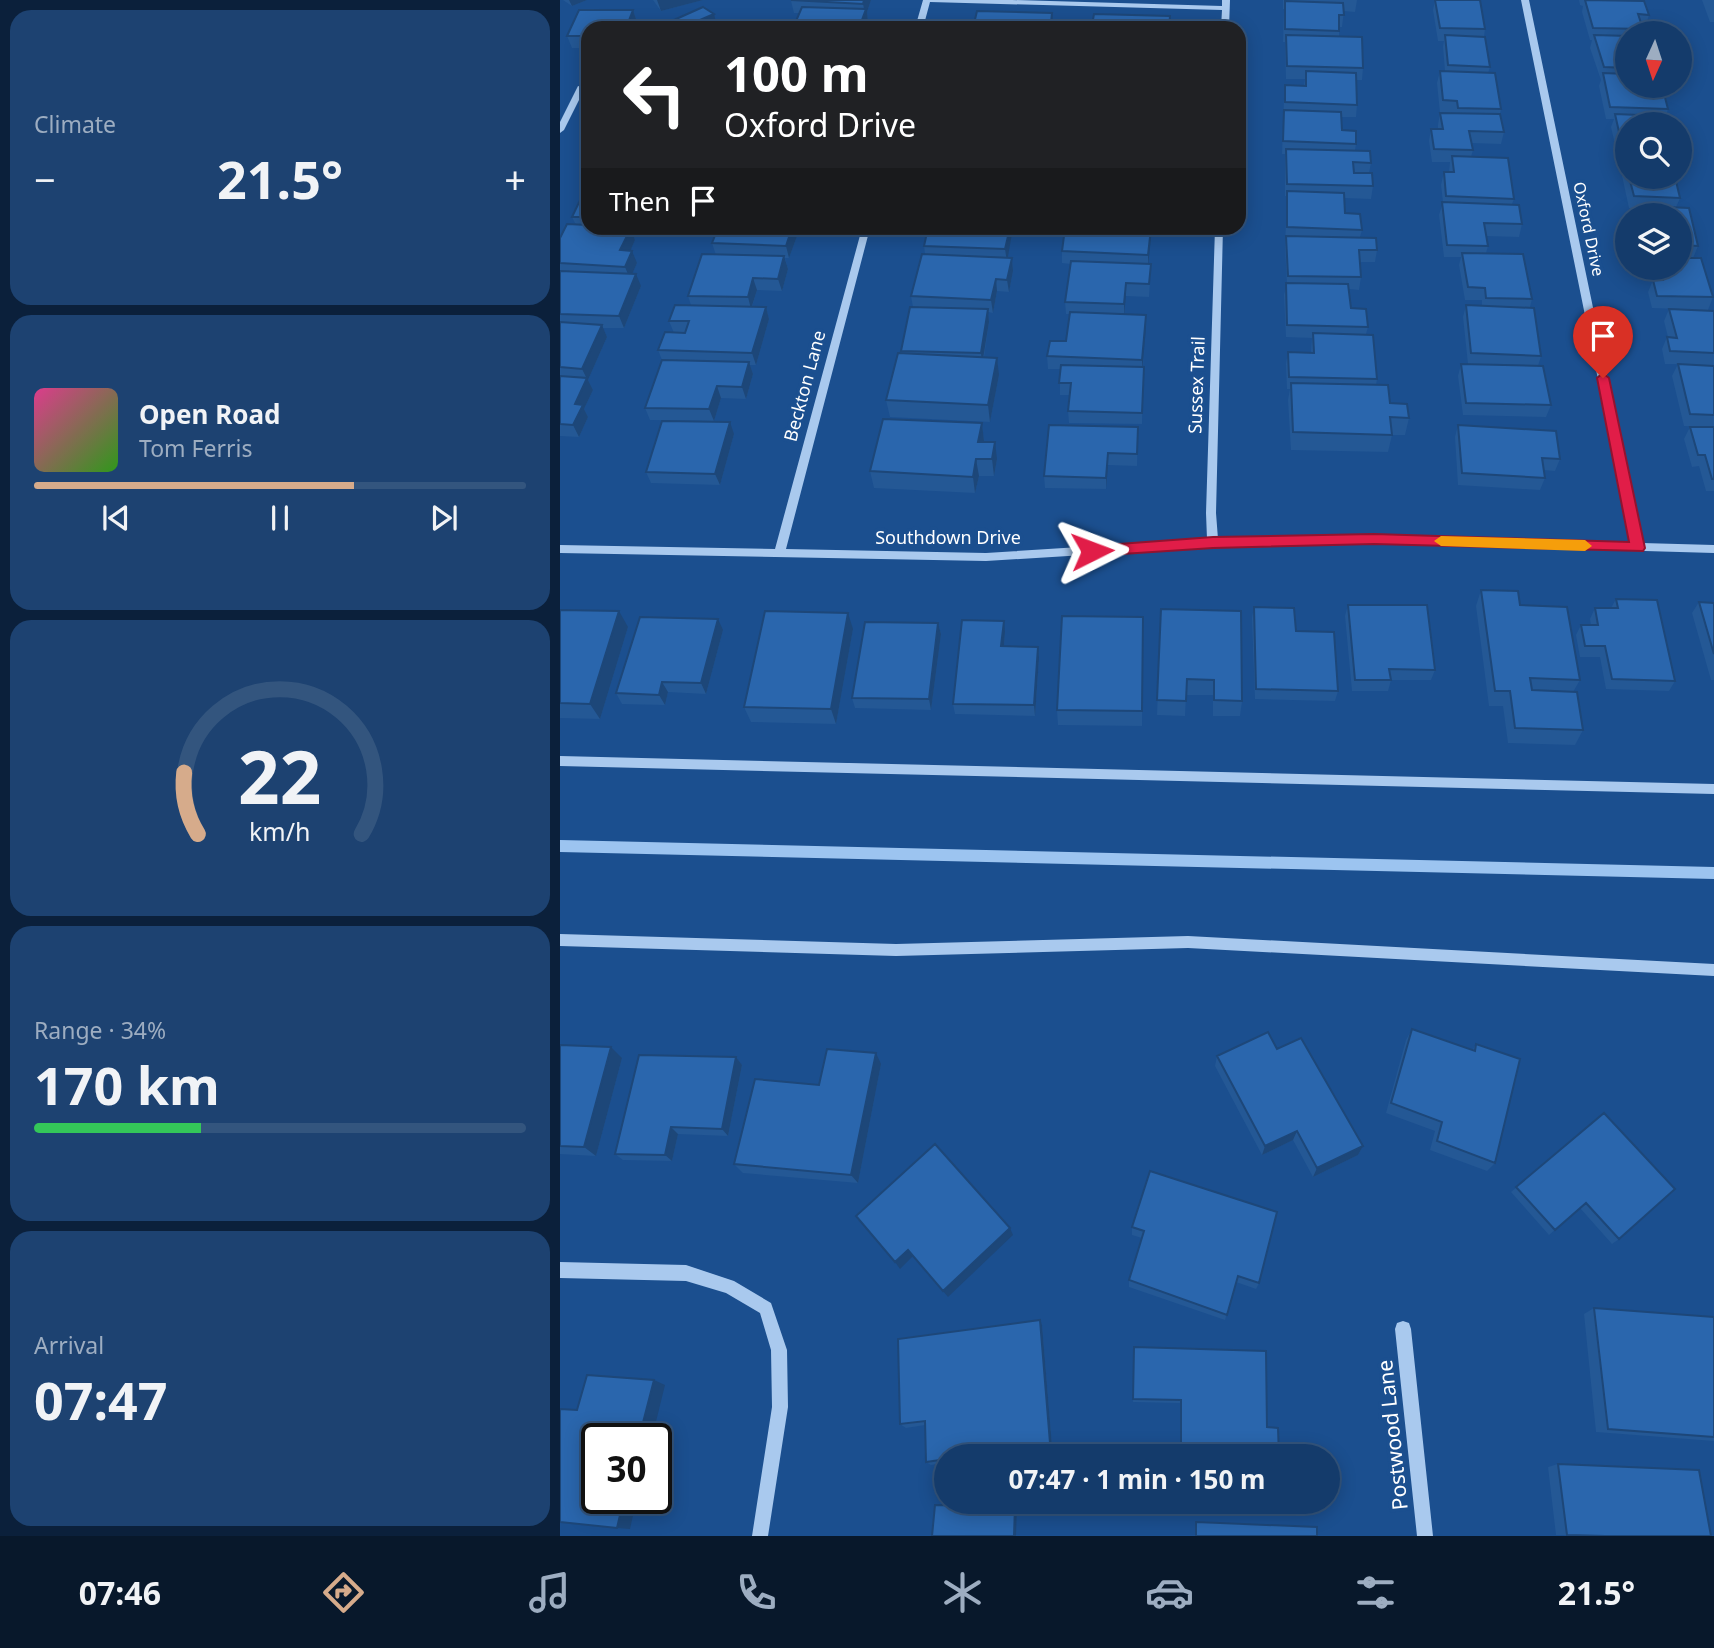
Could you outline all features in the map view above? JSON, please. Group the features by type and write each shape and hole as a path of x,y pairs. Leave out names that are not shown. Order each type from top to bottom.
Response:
{"street":[{"path":"921,21 927,0 1226,4"},
{"name":"Oxford Drive","path":"1525,0 1638,548"},
{"path":"560,130 581,89"},
{"name":"Beckton Lane","path":"779,554 864,235"},
{"name":"Sussex Trail","path":"1213,542 1211,513 1219,235"},
{"name":"Southdown Drive","path":"560,548 986,557 1213,542 1374,539 1714,549"},
{"path":"560,761 1714,789"},
{"path":"560,940 896,950 1188,942 1714,970"},
{"path":"560,1270 686,1273 729,1286 766,1308 779,1350 780,1407 760,1536"},
{"name":"Postwood Lane","path":"1403,1329 1424,1536"}],"building":[{"path":"791,0 864,0 863,4"},
{"path":"1435,0 1480,0 1485,29 1440,28"},
{"path":"1585,0 1644,1 1649,15 1638,14 1640,21 1615,21 1615,28 1593,28"},
{"path":"1285,1 1343,3 1344,15 1339,15 1339,31 1285,29"},
{"path":"703,7 714,14 702,21 672,21"},
{"path":"802,7 866,9 862,21 796,21"},
{"path":"579,10 633,10 629,21 581,21 581,36 567,36"},
{"path":"977,11 1052,13 1051,21 975,21"},
{"path":"1094,14 1170,16 1170,21 1093,21"},
{"path":"1286,35 1362,37 1363,68 1287,66"},
{"path":"1445,35 1485,37 1490,67 1448,65"},
{"path":"1594,35 1615,36 1615,67 1604,67"},
{"path":"1306,71 1356,73 1357,105 1285,102 1285,85 1306,86"},
{"path":"1440,71 1495,73 1501,109 1458,108 1457,101 1443,100"},
{"path":"1603,73 1615,73 1615,98 1665,98 1668,109 1610,107"},
{"path":"1284,110 1341,112 1342,130 1356,131 1356,144 1283,141"},
{"path":"1440,113 1500,114 1504,132 1469,131 1473,150 1434,149 1431,129 1443,129"},
{"path":"1286,149 1370,151 1371,163 1353,162 1354,173 1372,173 1373,186 1287,184"},
{"path":"1452,156 1508,158 1514,199 1446,196 1444,172 1454,172"},
{"path":"1632,189 1678,189 1680,198 1634,196"},
{"path":"1287,191 1344,193 1345,213 1360,214 1362,230 1287,227"},
{"path":"581,198 581,217 572,217"},
{"path":"1442,202 1519,205 1522,224 1484,223 1488,246 1447,245"},
{"path":"1692,221 1698,246 1692,246"},
{"path":"567,224 581,225 581,235 628,235 620,250 632,251 625,267 560,263 560,238"},
{"path":"715,235 790,235 786,246 712,243"},
{"path":"926,235 1008,235 1005,249 924,246"},
{"path":"1064,235 1150,235 1148,255 1062,251"},
{"path":"1286,236 1376,238 1377,250 1359,250 1361,277 1288,276"},
{"path":"1462,253 1523,254 1532,299 1486,298 1485,288 1468,287"},
{"path":"702,254 784,256 778,279 753,278 748,297 688,296"},
{"path":"922,254 1012,258 1007,280 996,279 991,300 911,296"},
{"path":"1692,258 1701,258 1713,297 1657,296 1653,280 1692,280"},
{"path":"1071,261 1151,264 1149,284 1126,283 1124,304 1065,302"},
{"path":"560,271 636,274 619,316 560,314"},
{"path":"1286,283 1348,284 1351,308 1366,309 1368,327 1287,325"},
{"path":"675,305 766,307 752,353 658,350 665,332 685,333 689,321 669,321"},
{"path":"1466,305 1534,308 1541,356 1471,353"},
{"path":"910,307 988,309 981,353 901,351"},
{"path":"1669,309 1714,311 1714,353 1670,351 1667,337 1677,338"},
{"path":"1070,312 1146,315 1142,360 1047,356 1050,341 1066,341"},
{"path":"560,322 602,325 582,369 560,367"},
{"path":"1313,333 1373,335 1377,379 1289,377 1288,352 1314,353"},
{"path":"898,353 997,358 988,405 886,400"},
{"path":"662,360 749,362 742,387 717,386 709,409 645,408"},
{"path":"1461,364 1543,366 1551,405 1466,403"},
{"path":"1678,364 1714,366 1714,415 1690,414"},
{"path":"1061,365 1144,367 1142,413 1068,411 1071,383 1059,383"},
{"path":"560,376 587,378 575,404 583,405 573,425 560,424"},
{"path":"1291,383 1388,385 1390,403 1407,404 1409,418 1390,417 1392,435 1293,432"},
{"path":"883,419 982,423 978,442 995,442 992,459 976,459 973,477 870,471"},
{"path":"662,421 730,422 715,474 646,472"},
{"path":"1049,425 1138,427 1137,454 1108,453 1106,478 1044,476"},
{"path":"1458,425 1556,431 1560,459 1542,458 1545,478 1462,473"},
{"path":"1690,427 1714,427 1714,479 1705,455 1698,455"},
{"path":"1481,590 1518,591 1520,605 1567,607 1580,680 1530,678 1532,690 1577,692 1583,730 1515,728 1510,691 1495,691"},
{"path":"1616,599 1657,600 1675,681 1612,679 1605,646 1585,646 1581,625 1598,625 1595,608 1618,608"},
{"path":"1699,602 1714,603 1714,654"},
{"path":"1348,605 1427,605 1435,670 1389,669 1391,680 1355,680"},
{"path":"1254,607 1294,608 1296,631 1334,632 1338,691 1256,689"},
{"path":"1161,609 1241,611 1242,701 1214,700 1214,680 1187,679 1186,701 1157,700"},
{"path":"560,610 619,611 590,704 560,703"},
{"path":"765,611 848,613 831,709 744,707"},
{"path":"1062,616 1143,617 1142,711 1057,710"},
{"path":"640,617 718,619 701,683 662,682 659,695 616,693"},
{"path":"962,620 1004,621 1001,646 1038,647 1034,705 953,704"},
{"path":"865,622 938,623 929,699 852,698"},
{"path":"1412,1029 1475,1051 1476,1044 1520,1059 1495,1163 1437,1141 1442,1122 1391,1103"},
{"path":"1268,1032 1277,1049 1301,1038 1363,1146 1317,1168 1297,1131 1265,1146 1217,1056"},
{"path":"560,1045 611,1047 584,1147 560,1146"},
{"path":"827,1049 876,1053 851,1175 734,1164 755,1079 819,1085"},
{"path":"639,1055 736,1057 722,1129 671,1127 665,1155 615,1154"},
{"path":"1604,1113 1675,1189 1619,1239 1586,1203 1555,1230 1516,1187"},
{"path":"935,1144 1010,1228 943,1291 908,1250 895,1262 856,1216"},
{"path":"1150,1171 1277,1212 1259,1283 1238,1276 1227,1315 1129,1280 1144,1231 1132,1227"},
{"path":"1594,1308 1714,1317 1714,1437 1608,1429"},
{"path":"1040,1320 1050,1443 934,1444 934,1461 926,1462 925,1421 900,1424 898,1339"},
{"path":"1134,1347 1266,1351 1267,1427 1278,1428 1279,1444 1181,1444 1181,1400 1133,1399"},
{"path":"587,1375 654,1380 643,1423 581,1423 581,1514 620,1514 617,1528 560,1522 560,1409 577,1410"},
{"path":"1558,1464 1699,1470 1711,1536 1567,1535"},
{"path":"934,1514 1015,1514 1014,1536 932,1536"},
{"path":"1196,1522 1317,1527 1317,1536 1196,1536"}],"waterway":[{"path":"560,846 1714,873"}],"slow traffic":[{"path":"1441,541 1585,546"}],"route":[{"path":"1092,551 1213,542 1374,539 1638,548 1603,378"}]}
